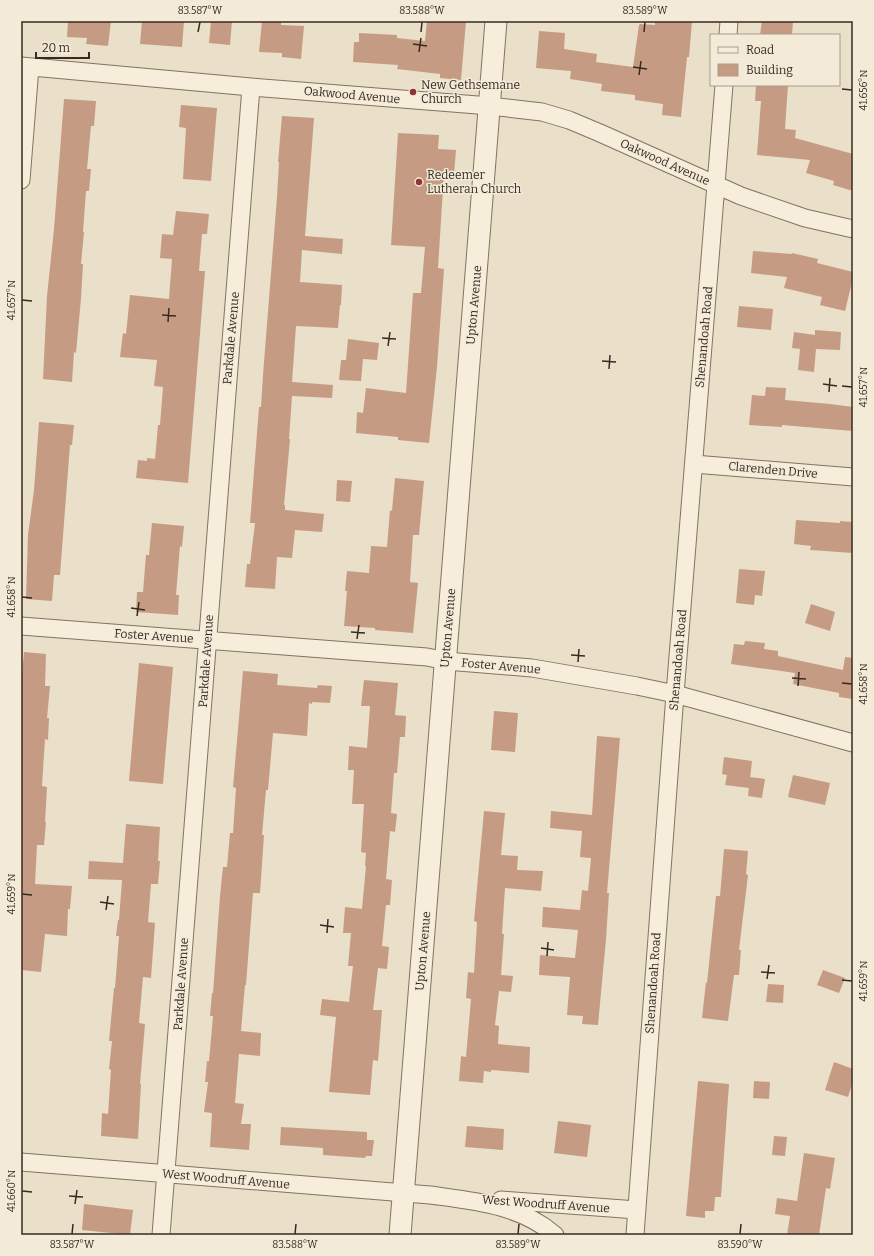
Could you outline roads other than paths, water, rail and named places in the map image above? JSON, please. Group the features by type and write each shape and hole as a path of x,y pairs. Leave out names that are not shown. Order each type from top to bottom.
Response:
{"street":[{"name":"Upton Avenue","path":"400,1235 496,21"},
{"path":"728,34 729,21"},
{"name":"Oakwood Avenue","path":"25,67 490,106 542,112 569,120 741,196 782,211 853,229"},
{"path":"21,180 25,67"},
{"name":"Shenandoah Road","path":"635,1235 675,694 724,86"},
{"name":"Parkdale Avenue","path":"161,1235 251,87"},
{"name":"Clarenden Drive","path":"694,464 853,477"},
{"name":"Foster Avenue","path":"21,626 427,657 446,661 532,668 591,677 675,694 853,743"},
{"name":"West Woodruff Avenue","path":"21,1162 403,1193 637,1210"},
{"name":"West Woodruff Avenue","path":"430,1195 480,1202 521,1213 555,1235"}],"place":[{"name":"New Gethsemane Church","path":"413,92"},
{"name":"Redeemer Lutheran Church","path":"419,182"}]}
